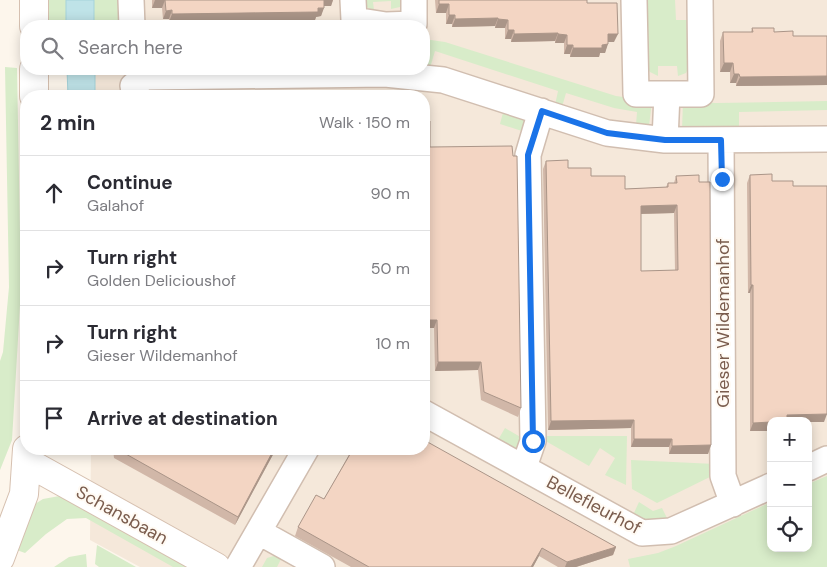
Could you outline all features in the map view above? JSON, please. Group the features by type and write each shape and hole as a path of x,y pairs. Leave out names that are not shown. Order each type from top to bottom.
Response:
{"street":[{"path":"34,0 34,20"},
{"path":"132,0 132,20"},
{"path":"353,0 354,20"},
{"path":"414,0 414,20"},
{"path":"634,0 636,94 700,94 700,0"},
{"path":"34,75 34,90"},
{"path":"132,84 145,77 330,85 372,75"},
{"path":"407,75 443,80 607,133 665,140 827,139"},
{"path":"665,140 667,94"},
{"path":"524,468 533,441 528,155 542,111"},
{"name":"Gieser Wildemanhof","path":"721,140 723,476 733,504"},
{"name":"Bellefleurhof","path":"430,416 642,533 671,532 767,488"},
{"path":"0,501 27,455"},
{"path":"0,558 24,494 27,455"},
{"name":"Schansbaan","path":"27,455 216,567"},
{"path":"238,567 259,532 297,455"},
{"path":"812,466 827,459"},
{"path":"259,532 322,567"}],"shaded area":[{"path":"93,0 827,0 827,567 140,567 90,540 91,455 430,455 430,90 95,90 95,75 430,75 430,20 94,20"}],"green space":[{"path":"45,0 66,0 66,20 46,20"},
{"path":"93,0 123,0 123,20 94,20"},
{"path":"361,0 405,0 400,7 391,9 391,1 373,2 374,10 366,7"},
{"path":"642,0 675,0 676,20 690,20 690,64 686,73 678,76 677,66 658,66 658,76 650,72 643,60"},
{"path":"430,40 445,42 616,96 652,101 649,126 636,125 637,112 614,108 566,93 562,107 555,105 558,91 435,51 430,68"},
{"path":"5,67 17,68 20,305 12,440 0,470 0,361 3,352 9,287"},
{"path":"683,101 716,103 827,101 827,110 739,112 739,128 682,130"},
{"path":"504,109 530,118 525,132 500,124"},
{"path":"505,428 529,442 523,453 498,440"},
{"path":"537,436 627,436 626,485 605,475 615,458 600,448 589,466"},
{"path":"631,460 715,464 718,473 657,503 632,489"},
{"path":"827,476 827,567 630,567 628,559 658,553 676,546 767,504 767,552 812,552 812,482"},
{"path":"65,495 193,567 173,567 86,518 67,519 46,534 25,553 14,549 30,507 43,499"},
{"path":"639,502 653,511 662,508 669,522 650,524 633,515"},
{"path":"97,545 136,567 99,567 95,564"},
{"path":"86,554 87,567 54,567 69,557"},
{"path":"277,555 282,557 277,567 262,567 267,558"}],"water":[{"path":"66,0 94,0 94,20 66,20"},
{"path":"67,75 95,75 95,90 68,90"}],"building":[{"path":"165,0 324,0 324,8 318,8 318,12 172,14 172,10 166,11"},
{"path":"439,0 587,0 587,3 617,3 618,34 608,34 608,44 602,45 602,48 573,48 573,45 567,45 567,35 558,33 514,34 514,30 508,30 508,20 498,18 455,19 455,15 449,15 449,4 439,4"},
{"path":"752,28 774,28 774,32 793,31 793,36 827,36 827,76 740,77 739,74 734,74 733,63 724,63 723,32 753,32"},
{"path":"512,146 513,156 517,156 521,408 484,392 481,362 438,362 437,320 430,320 430,147"},
{"path":"568,160 568,168 591,168 591,176 625,176 625,189 668,187 668,183 677,183 676,176 699,175 699,182 710,182 711,445 672,446 672,439 634,439 634,420 551,421 546,161","holes":["677,205 678,270 641,271 641,206"]},
{"path":"772,174 772,181 793,181 793,186 827,186 827,414 767,417 767,422 753,423 753,285 751,285 750,175"},
{"path":"430,443 616,547 567,562 542,548 531,567 369,567 298,527 316,495 324,499 350,455 430,455"},
{"path":"128,455 271,455 238,517"}],"route":[{"path":"533,441 528,155 542,111 607,133 665,140 721,140 722,179"}]}
